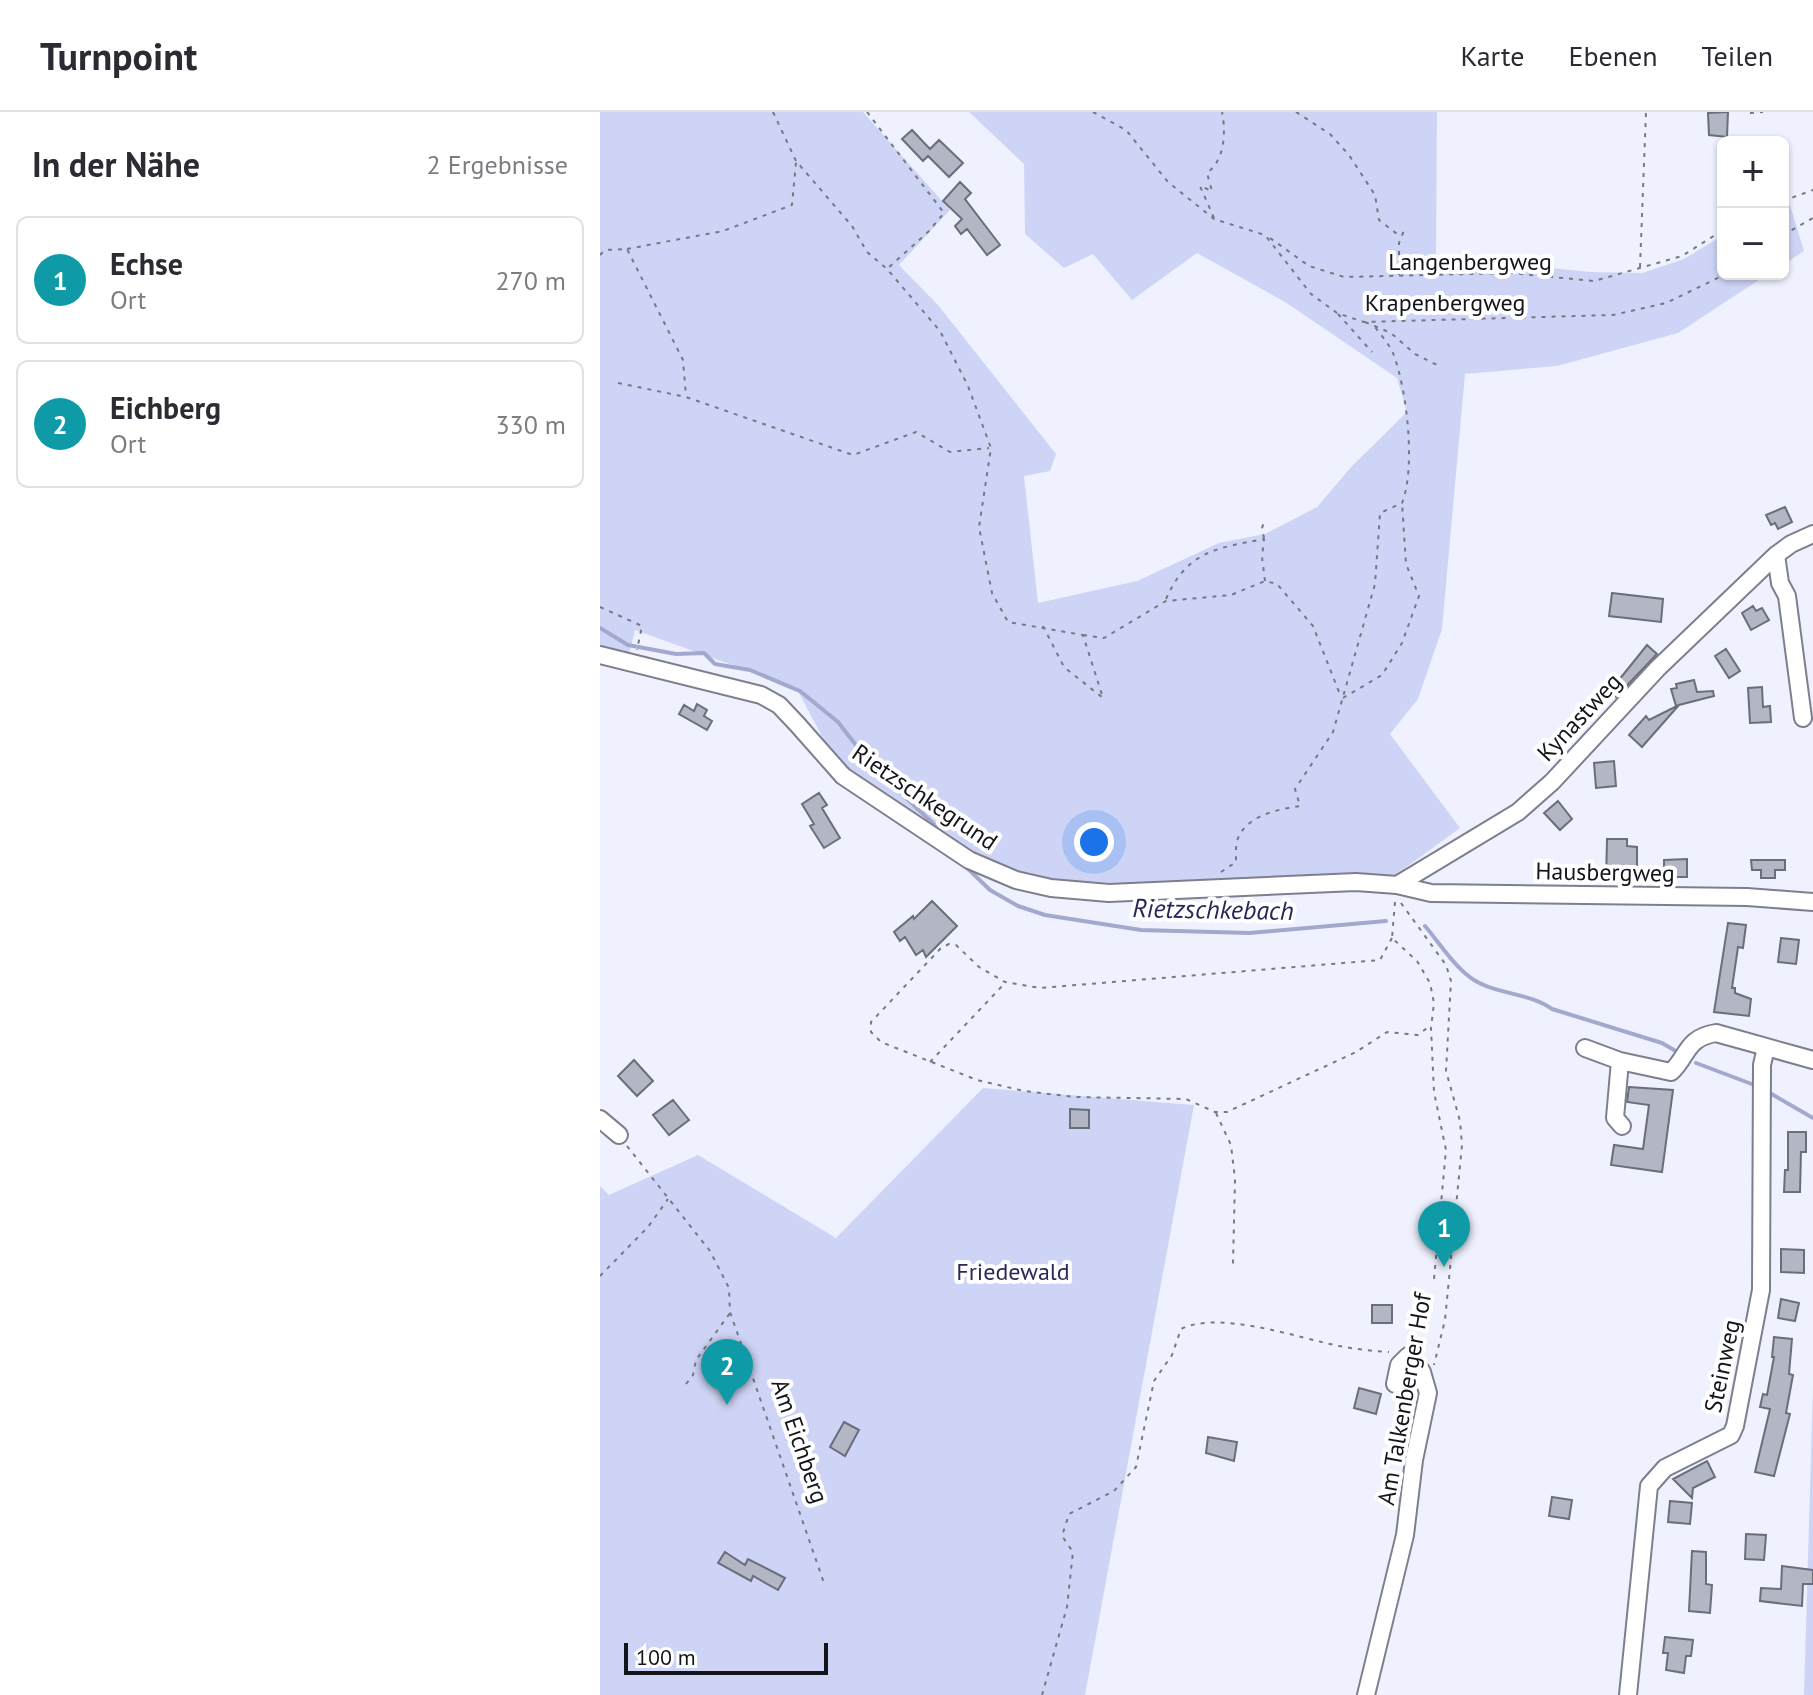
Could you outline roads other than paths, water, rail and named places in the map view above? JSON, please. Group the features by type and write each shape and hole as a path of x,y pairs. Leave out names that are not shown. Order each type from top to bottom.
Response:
{"street":[{"name":"Kynastweg","path":"1397,885 1518,812 1552,782 1658,668 1776,555 1813,534"},
{"path":"1776,555 1780,583 1787,596 1803,718"},
{"name":"Rietzschkegrund","path":"600,655 761,695 779,705 843,776 969,860 1016,880 1051,888 1109,893 1356,882 1397,885"},
{"name":"Hausbergweg","path":"1397,885 1431,893 1747,897 1813,906"},
{"path":"1585,1048 1620,1061 1671,1072 1698,1039 1716,1033 1813,1060"},
{"name":"Steinweg","path":"1628,1695 1649,1486 1665,1468 1731,1435 1735,1426 1761,1290 1762,1065 1766,1047"},
{"path":"1620,1061 1615,1118 1622,1126"},
{"path":"600,1119 619,1135"},
{"name":"Am Talkenberger Hof","path":"1366,1695 1405,1535 1414,1460 1428,1393 1422,1372 1412,1357 1408,1356 1399,1365 1395,1384"}],"waterway":[{"name":"Rietzschkebach","path":"600,628 628,645 676,654 704,653 715,664 750,670 800,691 838,722 869,762 946,836"},
{"name":"Rietzschkebach","path":"965,866 990,890 1018,906 1045,915 1141,930 1249,933 1386,921"},
{"name":"Rietzschkebach","path":"1425,926 1455,963 1475,981 1662,1043 1674,1050"},
{"name":"Rietzschkebach","path":"1696,1063 1757,1086"},
{"name":"Rietzschkebach","path":"1768,1092 1813,1118"}],"place":[{"name":"Echse","path":"1444,1267"},
{"name":"Eichberg","path":"727,1405"}],"park label":[{"name":"Friedewald","path":"1013,1271"}]}
